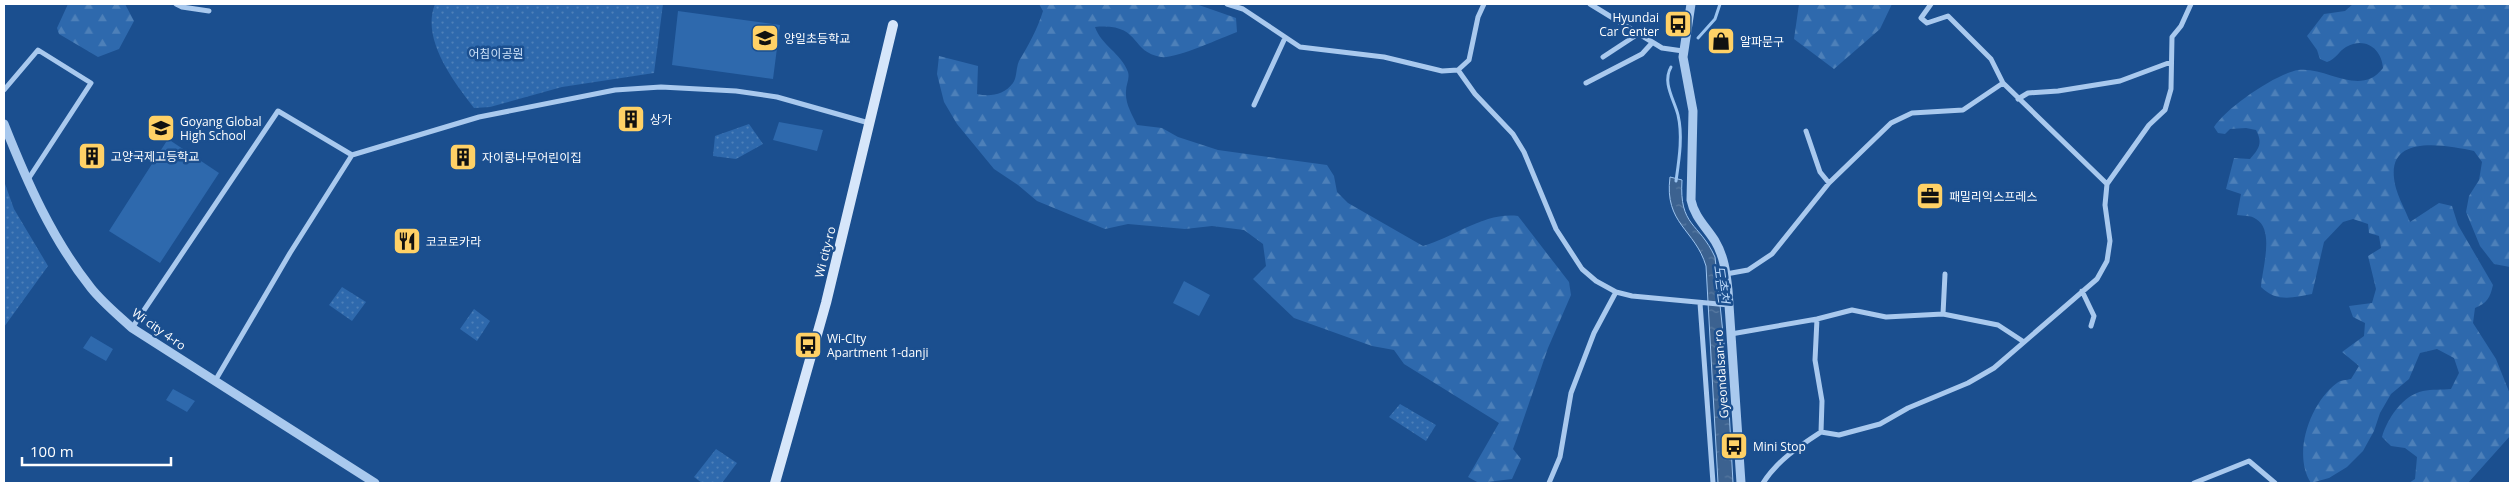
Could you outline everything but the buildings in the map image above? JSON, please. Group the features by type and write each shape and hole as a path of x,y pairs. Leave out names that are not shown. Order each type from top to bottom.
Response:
{"main road":[{"name":"Wi city-ro","path":"775,483 826,303 893,25"}],"street":[{"path":"176,4 182,8 209,11"},
{"path":"1227,4 1242,9 1300,47 1384,57 1442,70 1458,70 1469,60 1478,17 1484,4"},
{"path":"1590,4 1652,43 1662,48 1683,51"},
{"name":"Gyeondalsan-ro","path":"1691,4 1683,51 1694,122 1691,200 1695,213 1716,242 1724,259 1741,483"},
{"path":"1931,4 1921,18 1927,23 1948,16 1991,59 2003,83 2018,99 2107,184"},
{"path":"1763,483 1772,469 1792,450 1821,432 1839,434 1880,424 1908,408 1968,383 1994,368 2097,279 2107,261 2110,241 2105,205 2107,184 2149,125 2165,110 2171,90 2172,37 2181,26 2191,4"},
{"path":"1603,58 1638,34"},
{"path":"1254,105 1284,38"},
{"path":"1586,83 1642,54 1652,43"},
{"path":"4,90 38,50 91,83 27,181"},
{"path":"2018,99 2028,93 2058,91 2120,81 2171,62"},
{"path":"1458,70 1475,94 1513,134 1524,152 1556,228 1582,268 1596,281 1616,292 1632,296 1727,304"},
{"path":"1726,274 1738,274 1748,270 1772,254 1829,183 1891,122 1912,113 1963,110 2003,83"},
{"path":"215,381 290,253 352,155 479,117 615,90 661,87 736,91 777,97 869,123"},
{"path":"132,328 278,111 352,155"},
{"name":"Wi city 4-ro","path":"4,124 27,181 66,252 92,289 132,328 375,483"},
{"path":"1806,130 1820,172 1829,183"},
{"path":"1943,314 1945,274"},
{"path":"2082,291 2094,316 2091,326"},
{"path":"1549,483 1560,457 1571,393 1594,333 1616,292"},
{"path":"1703,302 1712,483"},
{"path":"1731,334 1816,319 1852,310 1886,317 1943,314 1998,325 2024,342"},
{"path":"1816,319 1815,360 1822,401 1821,432"},
{"path":"2194,483 2249,461 2275,483"}],"green space":[{"path":"68,4 125,4 134,21 119,49 98,57 59,34 57,28"},
{"name":"어침이공원","path":"435,4 663,4 654,73 562,87 490,107 474,108 441,59 432,31 432,17"},
{"path":"1039,4 1196,4 1236,18 1237,32 1187,52 1168,57 1161,57 1144,50 1128,33 1121,29 1095,27 1102,39 1121,59 1128,72 1127,100 1137,125 1162,128 1178,137 1218,150 1327,165 1334,176 1337,192 1348,203 1423,246 1481,221 1505,216 1518,216 1569,282 1571,295 1548,348 1513,449 1521,459 1512,479 1479,483 1468,477 1499,423 1404,364 1394,350 1372,346 1294,318 1253,279 1266,266 1263,244 1244,230 1212,226 1185,229 1128,224 1105,229 1037,201 994,169 957,124 944,102 937,74 939,56 978,66 977,94 992,95 1001,93 1014,81 1019,61 1043,11"},
{"path":"1799,4 1892,4 1880,29 1834,69 1794,39"},
{"path":"2353,4 2510,4 2510,267 2494,264 2480,246 2466,212 2469,196 2479,180 2482,162 2474,151 2436,145 2422,146 2410,148 2401,154 2395,164 2394,178 2398,195 2410,222 2439,203 2452,206 2458,225 2493,285 2487,300 2475,308 2473,323 2496,359 2510,394 2510,436 2468,483 2409,483 2415,479 2417,457 2405,448 2391,446 2382,437 2392,416 2409,397 2423,391 2451,389 2459,373 2454,358 2437,349 2420,353 2409,379 2391,394 2363,451 2347,467 2329,478 2311,483 2303,458 2307,430 2312,416 2327,392 2338,382 2351,379 2359,366 2342,352 2364,336 2365,323 2353,317 2349,306 2372,303 2376,289 2368,256 2381,248 2379,236 2369,233 2368,224 2353,219 2343,222 2324,242 2312,294 2285,298 2278,297 2261,287 2266,250 2265,232 2262,224 2252,217 2237,215 2241,194 2226,189 2234,158 2250,159 2258,149 2260,142 2256,130 2246,128 2230,129 2225,134 2218,133 2214,127 2220,119 2240,102 2264,85 2298,70 2320,72 2354,81 2374,77 2383,68 2382,61 2376,50 2371,46 2360,43 2346,47 2327,62 2320,59 2317,50 2307,36 2324,14 2345,11"},
{"path":"678,11 780,25 773,79 672,65"},
{"path":"779,122 823,130 817,151 773,140"},
{"path":"749,124 763,144 736,159 713,156 715,136"},
{"path":"168,139 219,173 160,263 109,231"},
{"path":"4,181 14,209 48,266 4,327"},
{"path":"1184,281 1210,295 1199,316 1173,303"},
{"path":"342,287 366,302 352,321 329,305"},
{"path":"474,309 490,321 477,341 460,329"},
{"path":"91,336 113,349 106,361 83,348"},
{"path":"173,389 195,401 187,412 166,400"},
{"path":"1400,404 1436,425 1426,441 1389,417"},
{"path":"716,449 737,463 722,483 702,483 694,477"}],"water":[{"path":"1670,177 1682,180 1682,195 1687,216 1715,257 1724,343 1724,365 1728,390 1733,483 1718,483 1706,266 1695,243 1676,216 1669,193"}],"waterway":[{"name":"도촌천","path":"1698,38 1715,19 1720,4"},
{"name":"도촌천","path":"1671,67 1668,85 1678,115 1680,131 1676,181"}],"place":[{"name":"Hyundai Car Center","path":"1678,24"},
{"name":"양일초등학교","path":"765,38"},
{"name":"알파문구","path":"1721,41"},
{"name":"상가","path":"631,119"},
{"name":"Goyang Global High School","path":"161,128"},
{"name":"고양국제고등학교","path":"92,156"},
{"name":"자이콩나무어린이집","path":"463,157"},
{"name":"패밀리익스프레스","path":"1930,196"},
{"name":"코코로카라","path":"407,241"},
{"name":"Wi-CIty Apartment 1-danji","path":"808,345"},
{"name":"Mini Stop","path":"1734,446"}]}
